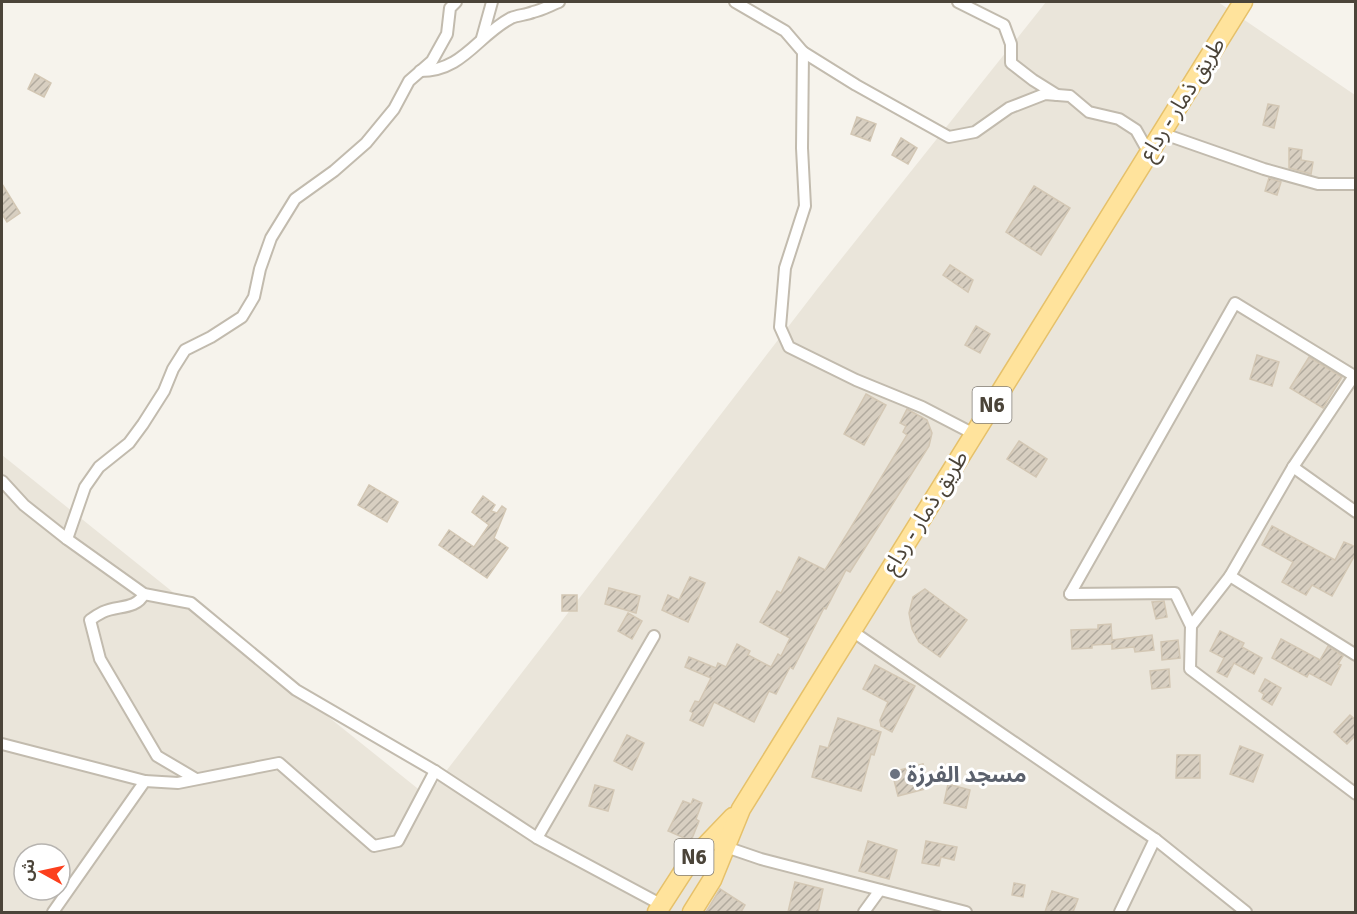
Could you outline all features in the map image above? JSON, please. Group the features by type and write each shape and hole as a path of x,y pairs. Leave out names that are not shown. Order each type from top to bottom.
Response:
{"main road":[{"name":"طريق ذمار - رداع","path":"718,844 1243,2"},
{"name":"N6","path":"660,909 688,864 718,844"},
{"name":"N6","path":"692,912 712,880 718,844"}],"street":[{"path":"67,539 85,487 99,467 129,443 143,424 164,391 173,369 185,350 242,317 254,297 260,269 271,238 296,199 334,171 366,143 394,109 409,81 432,61 447,34 450,8 456,2"},
{"path":"482,41 492,2"},
{"path":"420,71 432,71 455,63 512,17 534,12 559,2"},
{"path":"735,2 785,31 802,52 949,137 975,132 1009,108 1045,94 1070,96 1089,112 1119,119 1136,130 1149,153"},
{"path":"958,2 1004,25 1011,44 1011,63 1057,95"},
{"path":"802,52 802,148 805,206 784,268 780,327 789,347 806,357 922,407 974,434"},
{"path":"1161,133 1264,169 1318,184 1356,184"},
{"path":"1191,626 1230,576 1293,467 1355,377 1235,303 1070,594 1175,593 1191,626 1190,669 1356,794"},
{"path":"1293,467 1356,512"},
{"path":"2,480 24,505 144,594 191,603 296,690 435,771 537,838 660,909"},
{"path":"1230,576 1356,655"},
{"path":"144,594 134,604 104,611 90,620 100,659 157,756 196,780"},
{"path":"852,631 1155,839 1246,912"},
{"path":"537,838 654,636"},
{"path":"2,744 145,782 178,783 279,763 374,846 398,841 435,771"},
{"path":"53,912 145,782"},
{"path":"1120,912 1155,839"},
{"path":"718,844 761,859 966,912"},
{"path":"864,912 880,890"}],"shaded area":[{"path":"1046,2 1218,2 1355,95 1355,912 2,912 2,455 427,796 818,288"}],"building":[{"path":"35,74 51,83 44,97 28,89"},
{"path":"1268,104 1279,106 1274,128 1263,125"},
{"path":"857,117 876,124 870,141 851,134"},
{"path":"901,138 917,148 908,164 892,155"},
{"path":"1289,148 1302,150 1301,160 1313,162 1311,174 1289,168"},
{"path":"1269,178 1281,182 1277,195 1265,191"},
{"path":"2,184 20,213 7,222 2,214"},
{"path":"1034,186 1070,208 1041,255 1006,232"},
{"path":"950,265 973,280 968,292 943,275"},
{"path":"976,326 990,334 980,353 965,345"},
{"path":"1257,355 1279,362 1272,386 1250,379"},
{"path":"1309,357 1342,377 1323,408 1290,388"},
{"path":"866,394 886,405 864,445 844,434"},
{"path":"907,409 927,420 932,433 929,446 850,572 846,570 793,669 790,667 776,694 769,691 754,722 714,702 703,726 690,720 693,713 690,711 695,701 699,702 711,678 685,667 689,657 716,668 718,663 726,667 737,644 750,651 748,655 771,667 778,654 781,656 790,638 760,622 777,591 781,593 799,557 825,570 907,435 903,432 906,426 900,423"},
{"path":"1019,441 1047,459 1036,477 1007,459"},
{"path":"369,485 398,502 387,522 358,505"},
{"path":"483,496 495,505 491,511 497,513 502,506 506,509 494,538 508,548 487,578 439,545 449,530 474,547 489,525 472,512"},
{"path":"1272,526 1335,560 1344,542 1356,547 1356,553 1332,596 1312,585 1306,595 1282,582 1293,562 1262,545"},
{"path":"690,577 705,583 688,622 662,610 668,595 679,600"},
{"path":"609,588 640,596 636,613 605,604"},
{"path":"925,589 967,620 940,657 919,642 912,629 909,613 913,597"},
{"path":"562,595 577,595 577,611 562,611"},
{"path":"1164,601 1167,617 1156,619 1152,602"},
{"path":"628,613 642,621 632,639 618,631"},
{"path":"1111,624 1112,640 1152,635 1154,650 1135,652 1134,647 1112,649 1112,644 1072,649 1071,630 1098,629 1098,625"},
{"path":"1220,631 1244,643 1242,647 1262,658 1254,674 1234,663 1227,677 1217,672 1224,658 1210,651"},
{"path":"1281,639 1320,660 1328,646 1343,656 1331,685 1309,673 1307,677 1272,658"},
{"path":"1178,640 1180,658 1162,660 1161,642"},
{"path":"875,665 915,686 892,732 881,726 880,720 888,702 863,689"},
{"path":"1169,669 1170,687 1152,689 1150,671"},
{"path":"1265,679 1281,688 1272,705 1262,699 1264,694 1259,691"},
{"path":"1350,715 1356,720 1356,735 1347,744 1334,732"},
{"path":"838,718 881,732 874,755 871,754 861,791 812,777 820,746 828,748"},
{"path":"627,735 644,743 632,770 614,761"},
{"path":"1240,746 1263,755 1253,782 1230,774"},
{"path":"1177,755 1200,755 1200,778 1176,778"},
{"path":"923,764 929,788 898,796 892,772"},
{"path":"948,784 970,790 966,808 944,803"},
{"path":"595,785 614,790 608,811 589,806"},
{"path":"693,799 702,803 696,819 699,821 691,841 668,831 683,801 691,804"},
{"path":"868,841 897,850 889,879 859,871"},
{"path":"926,841 957,847 954,860 941,857 939,866 922,863"},
{"path":"795,882 823,889 818,912 788,912"},
{"path":"1014,883 1025,885 1023,897 1012,895"},
{"path":"720,889 745,905 741,912 706,912"},
{"path":"1052,891 1078,899 1073,912 1045,912"}],"place":[{"name":"مسجد الفرزة","path":"895,774"}]}
